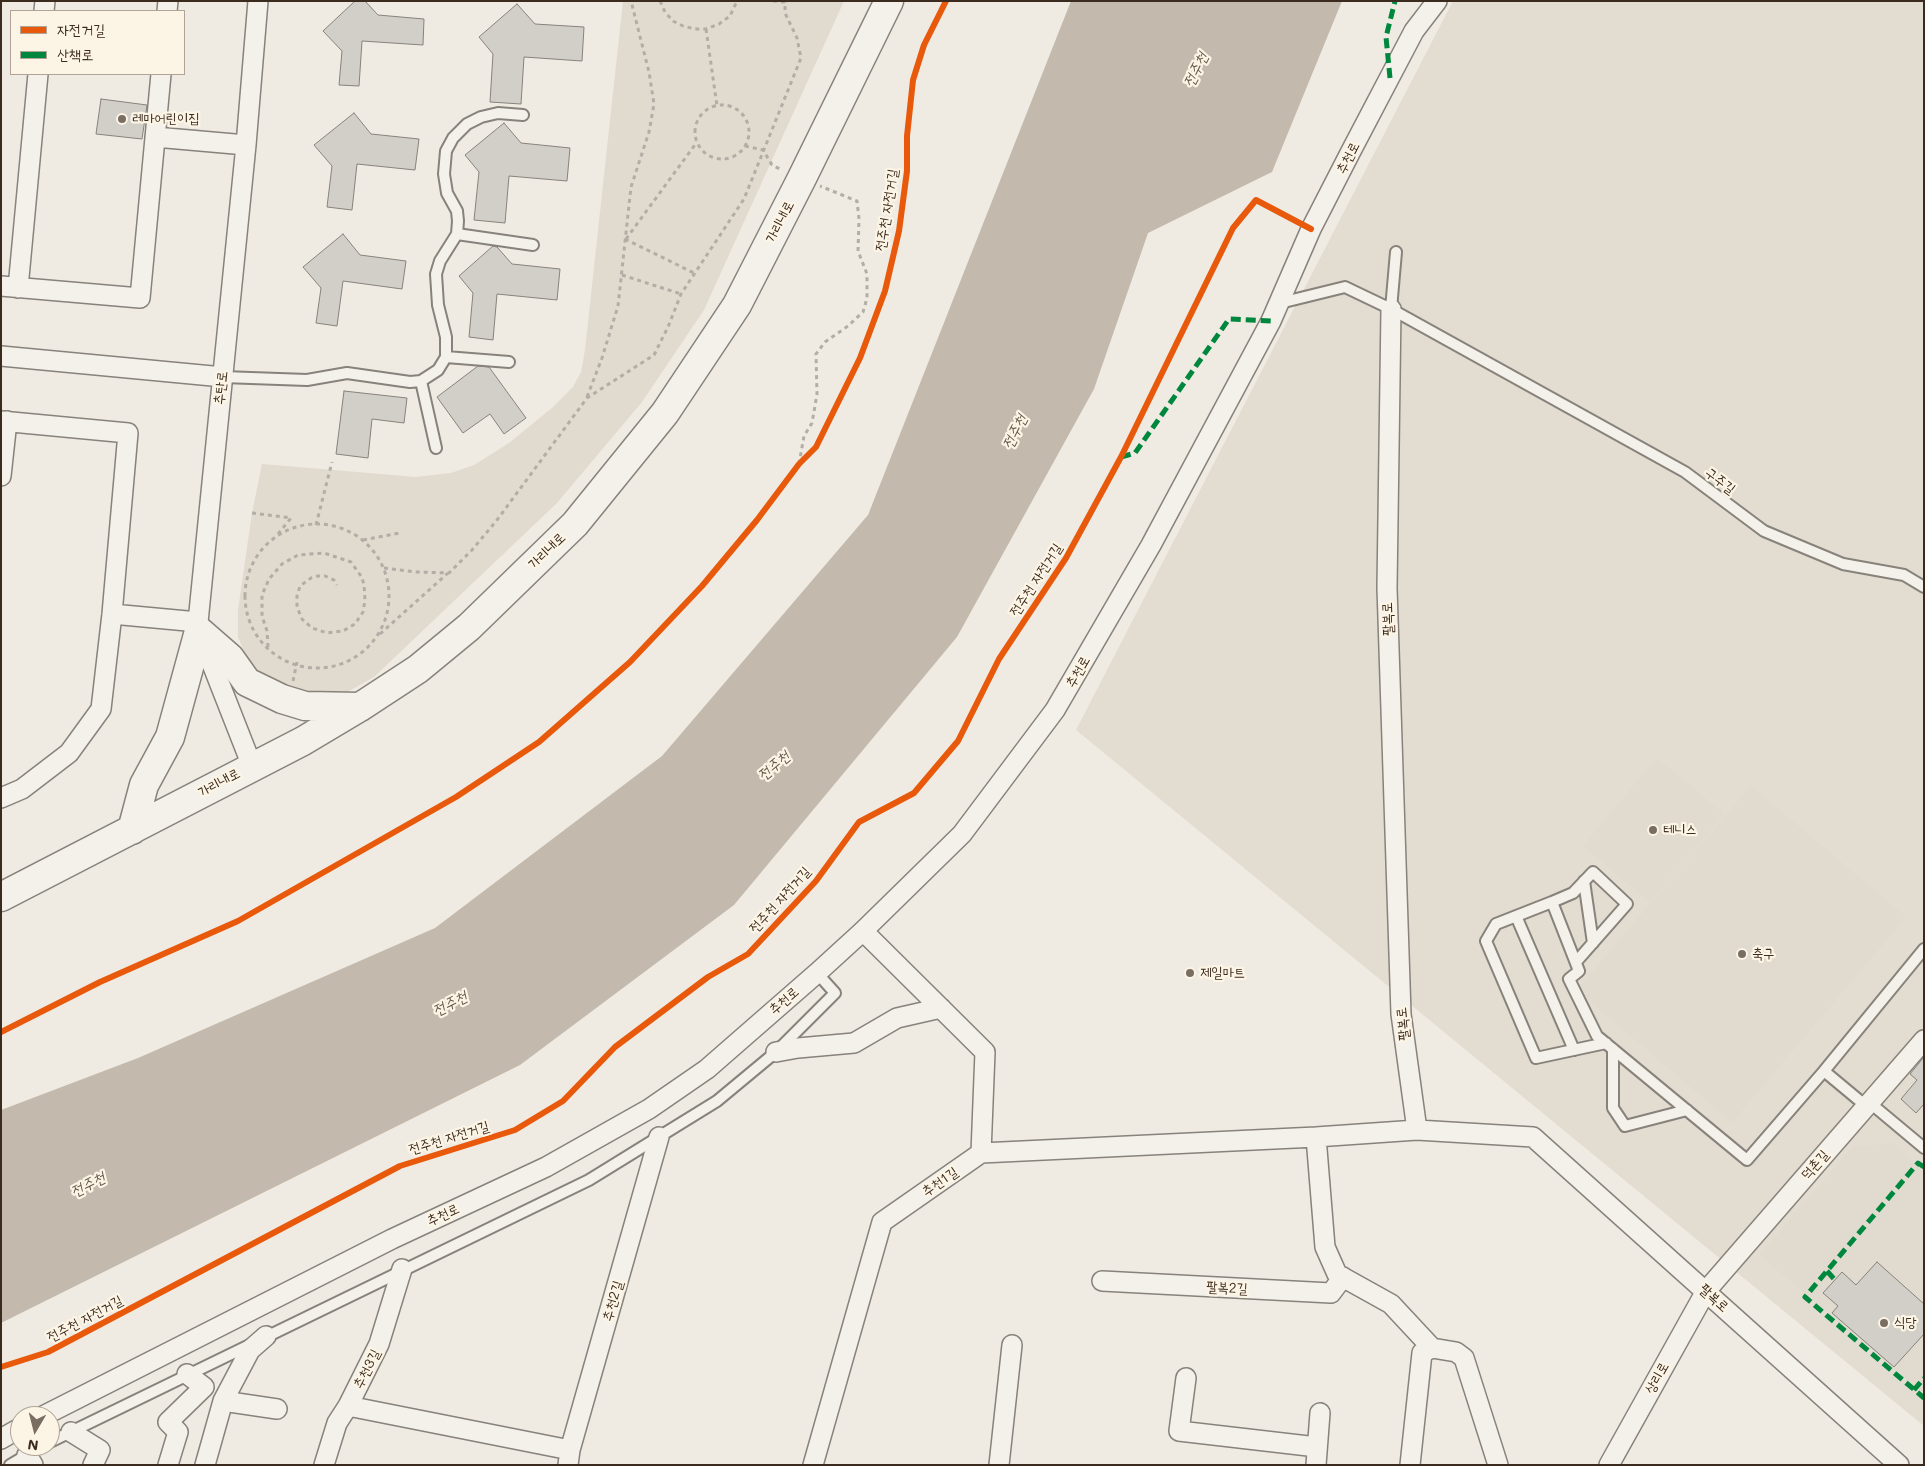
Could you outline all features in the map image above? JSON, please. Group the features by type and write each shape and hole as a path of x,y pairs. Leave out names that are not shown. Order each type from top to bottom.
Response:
{"street":[{"name":"추탄로","path":"252,766 199,626 246,145 258,1"},
{"name":"가리내로","path":"1,897 303,741 360,707 418,669 476,620 575,524 665,413 737,305 889,1"},
{"name":"추천로","path":"60,1407 392,1239 546,1167 649,1109 707,1069 863,931 962,834 1055,710 1151,546 1271,321 1299,254 1414,31 1437,1"},
{"path":"38,75 10,287 140,298 161,75"},
{"path":"155,137 246,145"},
{"name":"팔복로","path":"1391,309 1388,598 1401,1014 1417,1130 1532,1137 1899,1465"},
{"path":"1,356 222,377"},
{"path":"1,476 4,421 128,433 112,614 100,709 69,753 22,789 1,798"},
{"path":"112,614 199,626 230,658 247,682 282,699 305,706 360,707"},
{"path":"132,830 144,786 170,737 199,626"},
{"path":"863,931 985,1052 981,1153 1316,1137 1417,1130"},
{"path":"776,1052 854,1043 896,1018 941,1008"},
{"name":"덕촌길","path":"1706,1291 1924,1040"},
{"name":"추천2길","path":"569,1457 659,1137"},
{"path":"1316,1137 1325,1247 1337,1274 1391,1304 1432,1348"},
{"name":"추천1길","path":"814,1465 882,1222 981,1153"},
{"name":"추천3길","path":"324,1465 337,1423 348,1406 379,1344 402,1269"},
{"name":"팔복2길","path":"1102,1281 1331,1293 1343,1277"},
{"name":"상리로","path":"1609,1465 1706,1291"},
{"path":"205,1465 223,1401 250,1350 266,1336"},
{"path":"998,1465 1012,1345"},
{"path":"1410,1465 1422,1353 1432,1348 1456,1352 1464,1358 1498,1465"},
{"path":"168,1465 178,1432 168,1422 204,1387 187,1374"},
{"path":"1186,1378 1179,1431 1317,1456 1320,1413"},
{"path":"223,1401 277,1409"},
{"path":"348,1406 569,1457"},
{"path":"71,1432 100,1450 93,1465"}],"lane":[{"path":"222,377 307,380 347,373 410,382 421,381 438,370 446,357 446,337 438,305 436,274 440,261 457,234 457,211 447,193 444,174 446,151 453,138 468,124 481,117 498,113 523,115"},
{"path":"457,234 533,245"},
{"path":"1391,309 1396,252"},
{"name":"추천로","path":"1271,321 1280,303 1345,287 1391,309 1508,375"},
{"path":"446,357 509,362"},
{"name":"구주길","path":"1508,375 1685,472 1764,531 1843,564 1904,576 1924,587"},
{"path":"421,381 436,448"},
{"path":"1576,962 1627,904 1593,872 1573,893 1496,924 1486,941 1536,1058 1574,1050 1610,1046"},
{"path":"1584,881 1593,943"},
{"path":"1552,902 1579,970 1569,979 1597,1036 1747,1160 1824,1071 1924,949"},
{"path":"1516,916 1574,1050"},
{"path":"60,1437 402,1269 589,1180 659,1137 717,1101 776,1052 835,993 817,972"},
{"path":"1610,1046 1613,1108 1625,1126 1687,1110"},
{"path":"1824,1071 1924,1148"},
{"path":"10,1465 32,1456"}],"path":[{"path":"378,635 388,614 390,591 384,568 371,548 352,532 328,525 304,525 281,533 262,549 249,570 244,594 248,618 258,639 275,655 316,666 342,664 363,652 378,635 449,573 472,550 497,520 587,398 618,306 631,187 648,132 654,104 649,72 631,1"},
{"path":"660,1 665,12 673,20 683,26 695,29 706,29 719,24 730,16 737,1"},
{"path":"587,398 654,354 668,327 681,294 744,199 762,150 801,58 798,38 785,13 786,2 773,1"},
{"path":"706,29 717,106"},
{"path":"717,106 726,106 742,114 748,130 745,146 738,153 723,159 707,154 697,142 695,126 698,119 710,108 717,106"},
{"path":"625,239 697,142"},
{"path":"745,146 762,150 772,165"},
{"path":"799,464 804,436 812,423 817,394 816,354 825,342 848,326 863,312 868,298 867,274 858,251 859,219 857,201 826,189"},
{"path":"625,239 694,273"},
{"path":"622,275 681,294"},
{"path":"793,472 810,453"},
{"path":"316,525 332,462"},
{"path":"252,513 291,518 274,539"},
{"path":"362,540 400,533"},
{"path":"268,648 262,616 262,595 269,579 282,564 298,555 324,553 351,562 361,576 364,584 365,600 363,612 355,624 343,631 327,633 312,628 302,618 297,607 296,596 300,586 311,578 318,576 325,576 334,580 337,585"},
{"path":"384,568 416,572 449,573"}],"shaded area":[{"path":"623,1 844,1 704,310 642,402 557,503 374,677 342,695 300,694 259,675 248,660 238,637 238,610 252,513 262,464 416,477 451,473 474,465 509,443 553,407 573,387 581,372 585,350"},
{"path":"1453,1 1924,1 1924,1426 1076,730"},
{"name":"테니스","path":"1657,758 1724,814 1650,902 1583,846"},
{"name":"축구","path":"1751,786 1906,917 1732,1122 1577,990"},
{"path":"1893,1143 1924,1170 1924,1394 1760,1255 1852,1147"}],"water":[{"name":"전주천","path":"1071,1 1342,1 1272,172 1148,233 1094,389 957,637 734,905 520,1065 1,1323 1,1110 138,1058 435,928 662,756 868,515"}],"building":[{"path":"355,1 365,1 378,15 424,19 423,45 362,41 359,86 339,85 342,51 323,31"},
{"path":"517,4 535,24 584,27 582,61 524,57 521,104 490,102 493,54 479,37"},
{"name":"레마어린이집","path":"101,99 147,105 142,139 96,134"},
{"path":"354,113 371,134 419,139 415,170 357,164 352,210 327,207 332,166 314,145"},
{"path":"504,123 521,143 570,148 567,181 509,176 505,223 474,220 479,172 465,155"},
{"path":"343,234 360,255 406,261 402,289 343,281 337,326 316,323 321,288 303,267"},
{"path":"493,246 497,247 512,264 560,269 557,300 497,294 493,340 469,337 473,293 459,276"},
{"path":"478,366 489,367 526,418 504,434 490,414 463,433 437,397"},
{"path":"344,391 407,398 404,423 372,419 368,458 336,454"},
{"path":"1924,1057 1924,1104 1916,1113 1901,1099 1917,1080 1910,1074"},
{"name":"식당","path":"1877,1262 1924,1304 1924,1334 1894,1367 1832,1313 1838,1306 1823,1293 1842,1272 1856,1285"}],"marked path":[{"path":"1390,78 1386,37 1395,1"},
{"path":"1121,457 1135,453 1229,319 1271,321"},
{"path":"1924,1167 1918,1163 1805,1297 1924,1398"},
{"path":"1827,1271 1835,1280"},
{"path":"1914,1390 1924,1378"}],"cycle path":[{"name":"전주천 자전거길","path":"1,1032 100,982 238,921 456,797 539,742 630,662 702,586 757,520 799,464 816,447 860,358 885,291 899,231 907,171 907,136 913,80 924,45 946,1"},
{"name":"전주천 자전거길","path":"1,1367 48,1352 400,1166 515,1130 563,1101 615,1047 708,977 748,954 816,881 859,822 914,793 958,741 999,659 1066,558 1121,457 1233,228 1256,200 1311,229"}],"place":[{"name":"레마어린이집","path":"122,119"},
{"name":"테니스","path":"1653,830"},
{"name":"축구","path":"1742,954"},
{"name":"제일마트","path":"1190,973"},
{"name":"식당","path":"1884,1323"}]}
